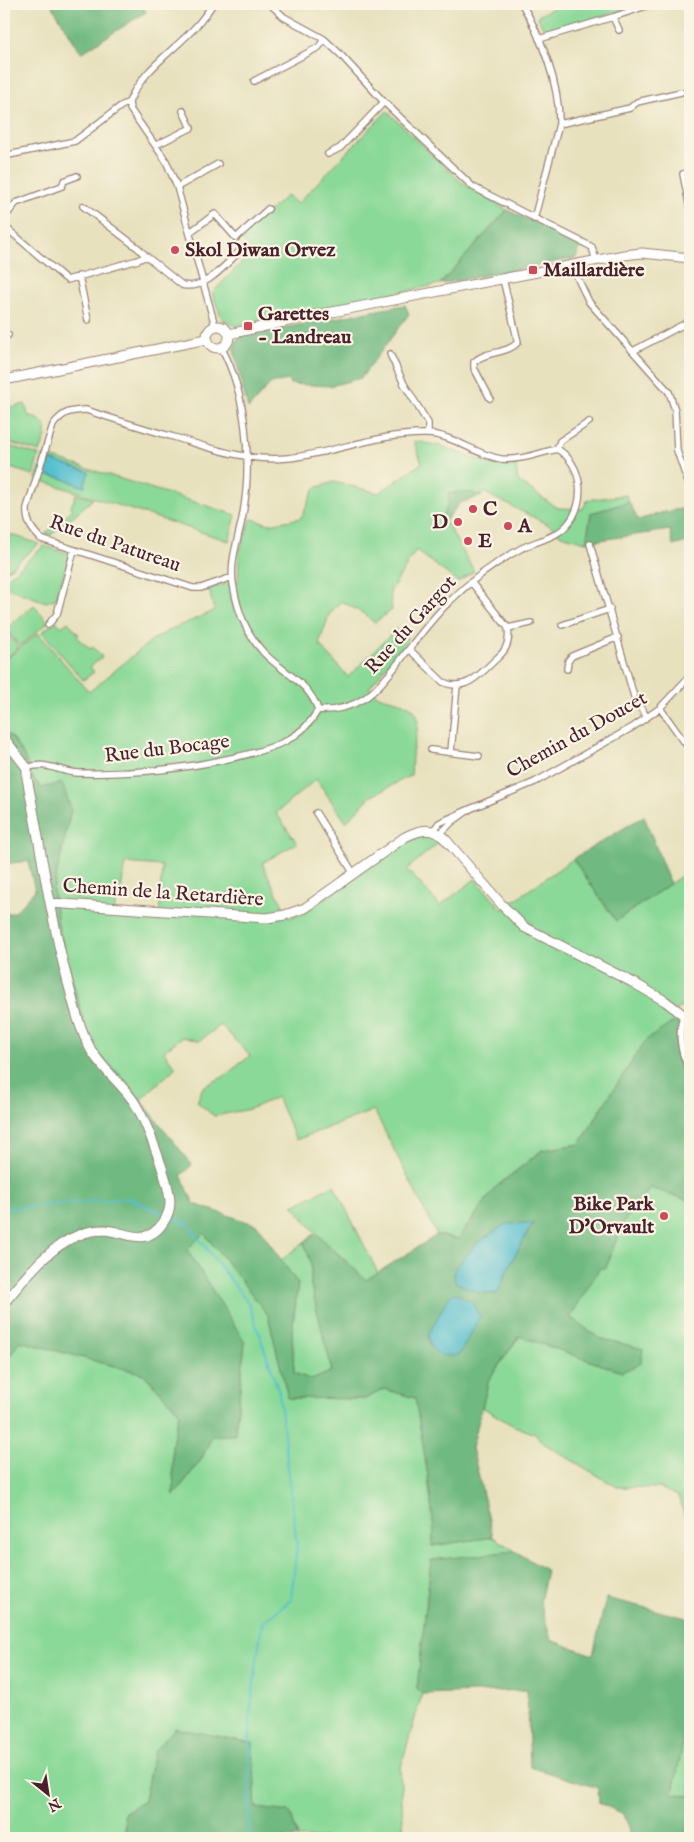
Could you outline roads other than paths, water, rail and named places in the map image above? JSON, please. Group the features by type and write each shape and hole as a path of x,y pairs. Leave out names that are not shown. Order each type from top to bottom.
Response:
{"street":[{"path":"4,156 74,140 128,102 132,93 148,71 199,23 213,4"},
{"path":"270,4 284,17 324,39 384,102 473,187 592,247 596,260"},
{"path":"522,4 540,39 558,104 559,124 534,219"},
{"path":"540,39 646,6"},
{"path":"612,17 619,30"},
{"path":"254,81 319,47 324,39"},
{"path":"559,124 630,108 637,102 681,92"},
{"path":"128,102 130,108 166,161 177,187 215,326"},
{"path":"328,154 340,148 384,102"},
{"path":"156,145 191,128 183,111"},
{"path":"177,187 218,164"},
{"path":"690,172 683,174 690,209"},
{"path":"4,218 16,203 62,186 64,181 77,176"},
{"path":"83,206 182,285 189,287 204,282 244,247"},
{"path":"190,232 215,214 236,238 268,209"},
{"path":"4,226 67,280 138,260 146,256"},
{"path":"229,334 596,260 642,253 690,258"},
{"path":"580,264 578,279 589,302 662,383 673,400 677,452 690,488"},
{"path":"79,276 88,320"},
{"path":"490,398 474,368 474,362 486,355 512,348 518,342 503,279"},
{"path":"633,351 690,320"},
{"path":"215,326 224,327 229,334 227,342 221,347 212,346 207,339 208,331 215,326"},
{"path":"4,380 207,339"},
{"path":"221,347 232,370 240,399 246,456 246,500 235,552 232,577 237,603 254,642 264,654 310,692 318,710"},
{"path":"390,354 404,384 428,423 428,434"},
{"name":"Rue du Patureau","path":"232,577 201,588 193,588 41,539 29,524 26,516 27,508 53,425 61,415 71,411 86,410 232,455 268,459 288,458 402,435 428,434 443,437 486,455 502,459 512,459 557,449"},
{"path":"557,449 560,441 589,422"},
{"name":"Rue du Gargot","path":"318,710 339,709 364,698 386,677 449,601 471,582 522,548 567,526 572,519 580,498 580,486 570,460 563,452 557,449"},
{"path":"590,544 635,700 647,717"},
{"path":"48,625 57,614 74,550"},
{"path":"409,649 443,682 457,686 477,678 504,651 508,645 508,628 471,582"},
{"path":"562,625 610,609"},
{"path":"508,628 531,623"},
{"path":"567,669 568,661 572,656 618,637"},
{"name":"Chemin du Doucet","path":"437,832 470,809 535,782 647,717 660,708 690,676"},
{"path":"451,752 457,686"},
{"path":"660,708 690,750"},
{"name":"Rue du Bocage","path":"27,768 42,764 72,773 102,774 153,771 201,765 250,754 287,740 308,724 318,710"},
{"path":"4,738 27,768 27,778 58,943 80,1028 92,1052 125,1090 139,1110 168,1187 170,1203 168,1214 163,1223 149,1236 133,1237 105,1230 79,1234 68,1240 57,1247 29,1274 4,1303"},
{"path":"431,750 479,756"},
{"path":"316,812 354,874"},
{"name":"Chemin de la Retardière","path":"50,903 267,918 285,915 305,908 405,837 420,830 437,832"},
{"path":"437,832 524,928 632,982 686,1017 680,1036 690,1070"}],"water":[{"path":"50,460 89,472 84,487 61,478 45,475"},
{"path":"533,1223 509,1266 497,1294 477,1292 455,1282 454,1270 476,1244 506,1224"},
{"path":"454,1293 471,1301 480,1317 460,1353 454,1356 439,1355 431,1347 428,1335 448,1298"}],"waterway":[{"path":"5,1209 128,1198 162,1213"},
{"path":"173,1218 188,1224 249,1304 279,1392 297,1545 291,1600 262,1623 250,1714 249,1838"}],"place":[{"name":"Skol Diwan Orvez","path":"175,250"},
{"name":"Maillardière","path":"533,270"},
{"name":"Garettes - Landreau","path":"248,326"},
{"name":"C","path":"473,509"},
{"name":"D","path":"458,522"},
{"name":"A","path":"508,526"},
{"name":"E","path":"468,541"},
{"name":"Bike Park D'Orvault","path":"664,1216"}]}
